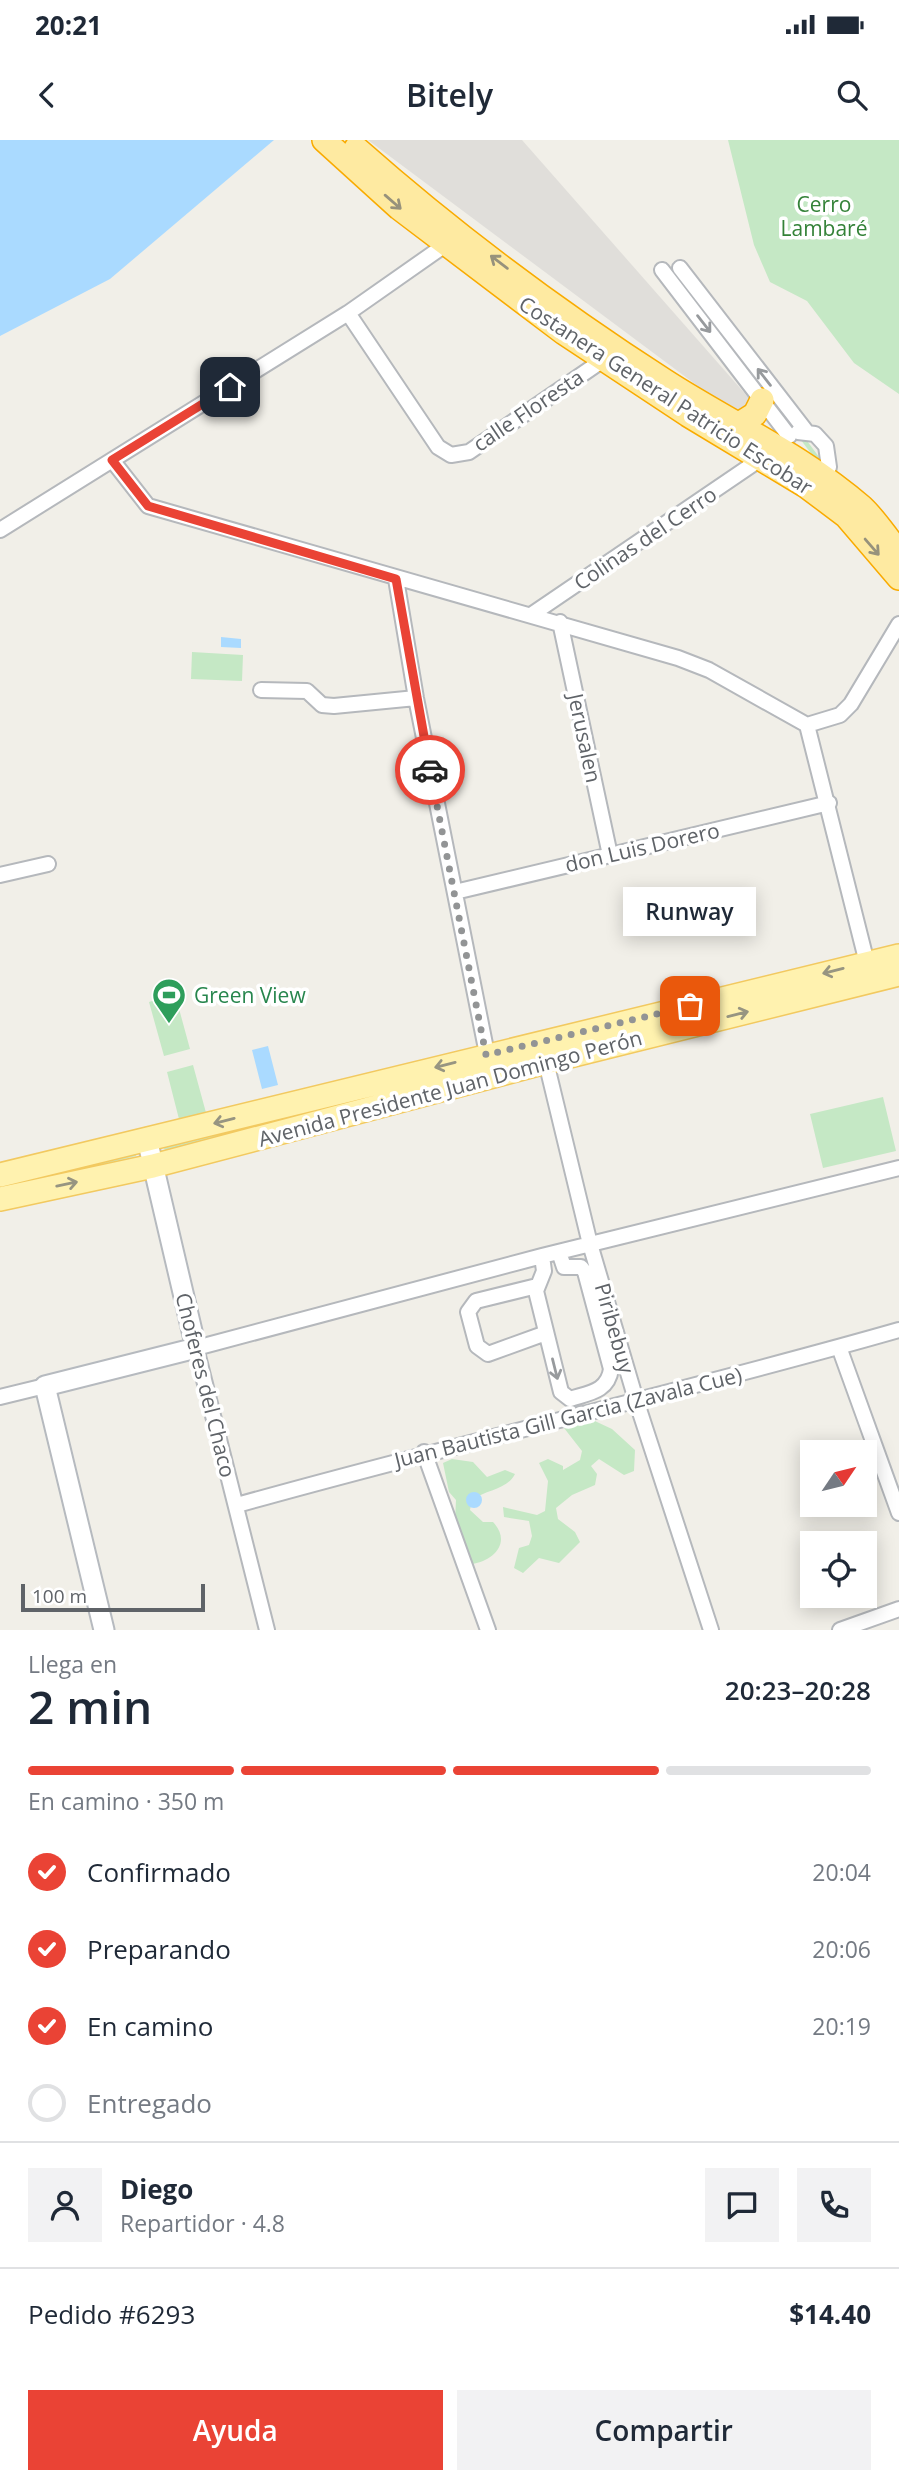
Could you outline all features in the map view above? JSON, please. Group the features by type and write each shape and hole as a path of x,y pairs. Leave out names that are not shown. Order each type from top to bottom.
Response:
{"highway":[{"name":"Costanera General Patricio Escobar","path":"324,140 445,245 603,360 759,460 854,512"},
{"name":"Costanera General Patricio Escobar","path":"346,140 461,234 594,333 736,426 785,444 854,512"},
{"path":"736,426 755,414 762,400"},
{"path":"688,415 697,414 709,419 795,470 854,512 899,552"},
{"path":"785,444 795,470 811,477 820,476"},
{"path":"854,512 899,578"}],"main road":[{"name":"Avenida Presidente Juan Domingo Perón","path":"0,1199 153,1166 489,1065 899,956"},
{"name":"Avenida Presidente Juan Domingo Perón","path":"0,1175 146,1139 489,1065 546,1062 899,974"},
{"name":"Choferes del Chaco","path":"146,1139 195,1348"},
{"path":"104,1630 45,1386 195,1348"}],"street":[{"path":"0,530 348,313 445,245"},
{"path":"680,268 806,431 820,438 828,452 829,467 820,476"},
{"path":"662,270 762,400 785,444 806,431"},
{"name":"calle Floresta","path":"348,313 438,447 451,455 469,452 603,360"},
{"path":"112,460 148,506 396,579 560,622 709,670 807,725 829,803 867,963"},
{"name":"Colinas del Cerro","path":"531,615 759,460"},
{"path":"396,579 416,698 489,1065"},
{"name":"Jerusalen","path":"560,622 610,855"},
{"path":"807,725 840,715 850,704 899,624"},
{"path":"261,690 307,691 322,705 416,698"},
{"name":"don Luis Dorero","path":"455,891 829,803"},
{"path":"0,876 48,864"},
{"name":"Piribebuy","path":"546,1062 590,1244 636,1400 711,1630"},
{"path":"195,1348 542,1256 899,1168"},
{"path":"559,1252 564,1266"},
{"path":"542,1256 540,1279 546,1334 565,1396 570,1399 605,1387 610,1380 611,1369 585,1272 581,1267 564,1266 540,1279 476,1301 468,1312 477,1346 488,1354 546,1334"},
{"name":"Juan Bautista Gill Garcia (Zavala Cue)","path":"237,1505 424,1452 636,1400 899,1330"},
{"path":"839,1347 899,1513"},
{"name":"Choferes del Chaco","path":"195,1348 267,1630"},
{"path":"0,1397 45,1386"},
{"path":"424,1452 488,1630"},
{"path":"841,1630 899,1609"}],"shaded area":[{"path":"368,140 522,140 755,405 742,419"}],"green space":[{"name":"Cerro Lambaré","path":"728,140 899,140 899,394 854,363 807,301 770,282 754,245"},
{"path":"692,287 837,481 834,484 688,290"},
{"path":"192,652 243,655 242,681 191,679"},
{"name":"Green View","path":"175,994 190,1049 164,1056 149,1002"},
{"name":"Green View","path":"193,1065 208,1120 181,1127 167,1072"},
{"path":"480,1069 166,1150 164,1149 165,1146"},
{"path":"883,1097 896,1151 823,1168 810,1114"},
{"path":"136,1156 0,1191 0,1188"},
{"path":"584,1416 612,1429 635,1450 634,1471 624,1475 599,1459 591,1466 597,1474 595,1485 572,1495 556,1508 558,1519 575,1532 580,1542 559,1563 539,1558 523,1573 514,1568 519,1548 529,1545 532,1536 529,1521 504,1517 503,1507 537,1515 545,1511 548,1481 539,1463 548,1459 563,1466 563,1470 580,1460 582,1451 564,1428 564,1418"},
{"path":"452,1459 473,1462 487,1477 505,1470 515,1474 507,1483 472,1500 470,1510 483,1522 493,1522 498,1529 501,1543 493,1555 472,1564 455,1521 456,1500 449,1492 443,1463"}],"water":[{"path":"0,140 274,140 110,279 0,336"},
{"path":"221,637 241,639 241,648 221,647"},
{"path":"268,1046 278,1085 262,1089 252,1050"},
{"path":"474,1492 480,1494 480,1506 474,1508 468,1506 466,1500 468,1494"}],"way so far":[{"path":"430,770 486,1055 690,1006"}],"place":[{"name":"Runway","path":"690,1006"},
{"name":"Green View","path":"169,1025"}],"route":[{"path":"230,387 112,460 148,506 396,579 430,770"}]}
